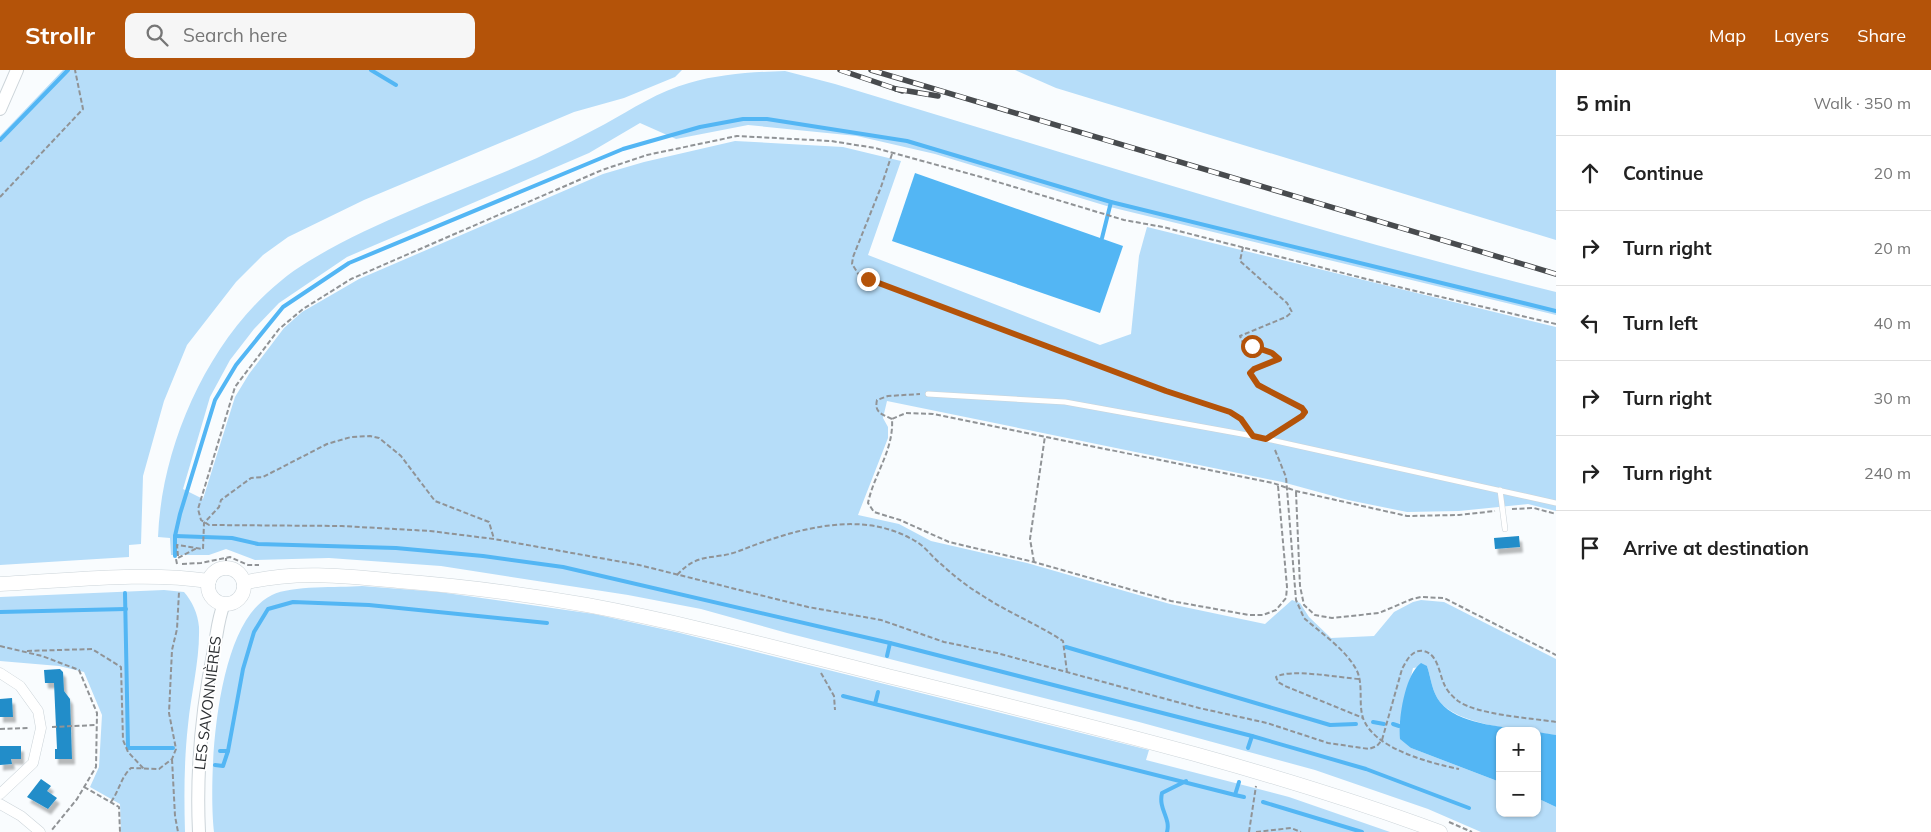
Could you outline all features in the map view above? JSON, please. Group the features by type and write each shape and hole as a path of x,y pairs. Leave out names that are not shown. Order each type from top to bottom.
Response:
{"main road":[{"path":"226,562 237,571 244,583 241,597 232,604 224,604 212,597 209,592 209,581 226,562"},
{"path":"244,583 281,577 334,576 445,585 541,597 636,615 1260,771 1358,802 1440,832"},
{"path":"0,584 149,577 188,577 209,581"}],"street":[{"path":"0,109 17,70"},
{"name":"LES SAVONNIÈRES","path":"199,832 198,806 202,724 210,669 224,604"},
{"path":"0,673 20,686 38,711 41,728 33,763 0,794"},
{"path":"0,804 22,816 40,832"}],"lane":[{"path":"928,394 1065,402 1253,436 1556,502"},
{"path":"1500,490 1505,530"}],"path":[{"path":"0,197 84,109 75,70"},
{"path":"1556,324 1390,285 1163,227 1124,220 981,176 858,144 748,136 691,145 635,158 602,170 352,279 286,322 235,387 199,503 198,516 204,523 222,526 361,527 430,531 494,539 639,565 808,607 881,620 944,642 1067,672 1199,708 1267,723 1350,748 1369,749 1377,746 1382,740 1388,726 1402,669 1408,658 1416,652 1424,651 1433,656 1445,687 1460,702 1499,714 1556,722"},
{"path":"892,154 853,257 852,264 859,274 1166,391 1230,412 1241,419 1253,436"},
{"path":"1244,248 1240,261 1287,303 1292,312 1286,317 1240,336 1243,343 1272,353 1279,359 1254,369 1250,373 1258,385 1302,408 1305,412 1302,416 1266,439"},
{"path":"928,394 888,396 876,400 875,407 878,413 892,419 906,413 933,414 1273,483 1296,491 1406,516 1459,515 1534,508 1556,514"},
{"path":"892,419 893,433 890,446 870,491 868,503 874,512 900,520 949,542 1034,562 1171,601 1249,615 1263,616 1276,610 1286,598 1278,486"},
{"path":"178,556 177,545 203,549 204,523 219,507 221,500 251,478 263,476 327,444 350,437 370,436 379,438 401,456 435,501 489,522 494,539"},
{"path":"1034,562 1030,539 1045,436"},
{"path":"1272,441 1286,477 1296,600 1299,610 1304,618 1351,660 1359,679 1363,718 1373,734 1417,758 1458,769"},
{"path":"1296,491 1300,586 1304,605 1315,615 1332,618 1379,613 1412,599 1421,597 1444,598 1556,655"},
{"path":"677,575 689,562 731,554 788,534 833,525 856,524 876,526 916,541 958,579 983,596 1063,641 1067,672"},
{"path":"176,564 176,558 197,548"},
{"path":"178,832 175,816 172,759 176,749 170,725 170,690 172,650 180,608 179,592"},
{"path":"0,646 25,651 79,670 97,713 96,767 63,818 50,832"},
{"path":"25,651 92,649 121,668 123,740 128,752 145,769"},
{"path":"813,658 834,696 835,710"},
{"path":"1359,679 1301,674 1281,674 1276,677 1278,682 1284,686 1363,718"},
{"path":"110,802 124,775 131,768 159,769 172,759"},
{"path":"1249,832 1252,803 1260,771"},
{"path":"84,787 119,807 120,832"},
{"path":"1256,832 1291,828 1301,832"}],"shaded area":[{"path":"63,70 682,70 675,77 624,98 574,112 364,200 288,237 263,255 236,282 187,345 164,401 143,476 141,544 129,545 129,557 0,565 0,136"},
{"path":"1015,70 1556,70 1556,240 1056,88"},
{"path":"785,71 835,84 1284,219 1556,292 1556,315 1110,207 935,154 857,136 748,125 676,139 640,123 589,153 347,257 279,303 254,329 230,360 210,397 183,489 203,499 235,397 249,374 284,328 302,312 359,279 603,174 644,162 735,141 843,147 901,161 868,255 1100,345 1131,334 1139,256 1147,227 1556,327 1556,511 1528,504 1459,511 1407,512 1348,500 1282,482 887,401 883,418 888,427 888,438 858,515 899,524 931,541 1027,563 1170,604 1265,624 1292,600 1300,603 1309,617 1331,638 1374,636 1394,612 1413,602 1421,600 1444,602 1556,659 1556,735 1541,733 1541,727 1501,727 1462,717 1449,710 1440,702 1435,694 1427,666 1413,668 1399,726 1411,748 1496,780 1496,817 1541,817 1541,800 1556,807 1556,832 1481,832 1428,809 1315,770 1139,722 787,633 701,609 628,595 441,566 329,558 255,560 226,549 209,555 171,555 170,538 158,537 162,498 171,458 184,419 201,381 223,345 248,313 277,284 309,261 392,218 537,158 678,86 713,77"},
{"path":"362,586 439,592 594,614 676,632 1149,750 1146,760 1289,797 1390,832 214,832 212,807 213,776 219,703 227,667 238,636 253,611 272,595 281,592 303,588"},
{"path":"164,590 184,592 194,608 199,627 198,652 189,713 186,752 185,832 121,832 120,804 90,787 99,767 102,715 84,672 59,666 0,661 0,597"}],"water":[{"path":"915,173 1123,246 1100,313 892,241"},
{"path":"1421,663 1427,666 1435,694 1448,710 1469,720 1501,727 1496,727 1496,780 1411,748 1400,739 1400,721 1404,698 1415,669"},
{"path":"1541,733 1556,735 1556,807 1541,800"}],"building":[{"path":"1519,536 1520,547 1495,549 1494,538"},
{"path":"60,669 63,672 64,691 70,699 72,759 55,759 55,749 57,749 54,683 45,683 44,670"},
{"path":"12,698 13,717 0,717 0,699"},
{"path":"0,746 21,746 21,759 11,759 12,764 0,765"},
{"path":"41,779 51,786 47,791 57,798 48,809 27,797"}],"waterway":[{"path":"0,140 68,70"},
{"path":"371,70 396,85"},
{"path":"175,556 175,536 180,514 215,400 236,365 283,307 349,263 623,149 700,127 743,119 767,119 907,141 1111,202 1556,311"},
{"path":"1102,238 1111,202"},
{"path":"175,536 232,538 258,544 396,548 483,556 563,567 890,643 1252,736 1366,769 1469,808"},
{"path":"125,593 128,748 173,748"},
{"path":"220,751 228,751 243,669 254,632 268,609 293,602 369,605 547,623"},
{"path":"0,612 126,609"},
{"path":"887,656 890,643"},
{"path":"1066,647 1330,725 1356,724"},
{"path":"875,704 878,692"},
{"path":"843,696 1235,795 1239,782"},
{"path":"1373,722 1384,724"},
{"path":"1393,724 1399,726"},
{"path":"1248,748 1252,736"},
{"path":"215,765 223,766 228,751"},
{"path":"1167,832 1168,827 1161,799 1162,793 1186,781"},
{"path":"1235,795 1244,797"},
{"path":"1263,802 1362,832"}],"railway":[{"path":"840,70 902,91"},
{"path":"871,70 1556,274"},
{"path":"896,89 938,96"}],"route":[{"path":"868,279 1166,391 1230,412 1241,419 1253,436 1266,439 1302,416 1305,412 1302,408 1258,385 1253,380 1250,373 1254,369 1276,362 1279,359 1272,353 1252,346"}]}
